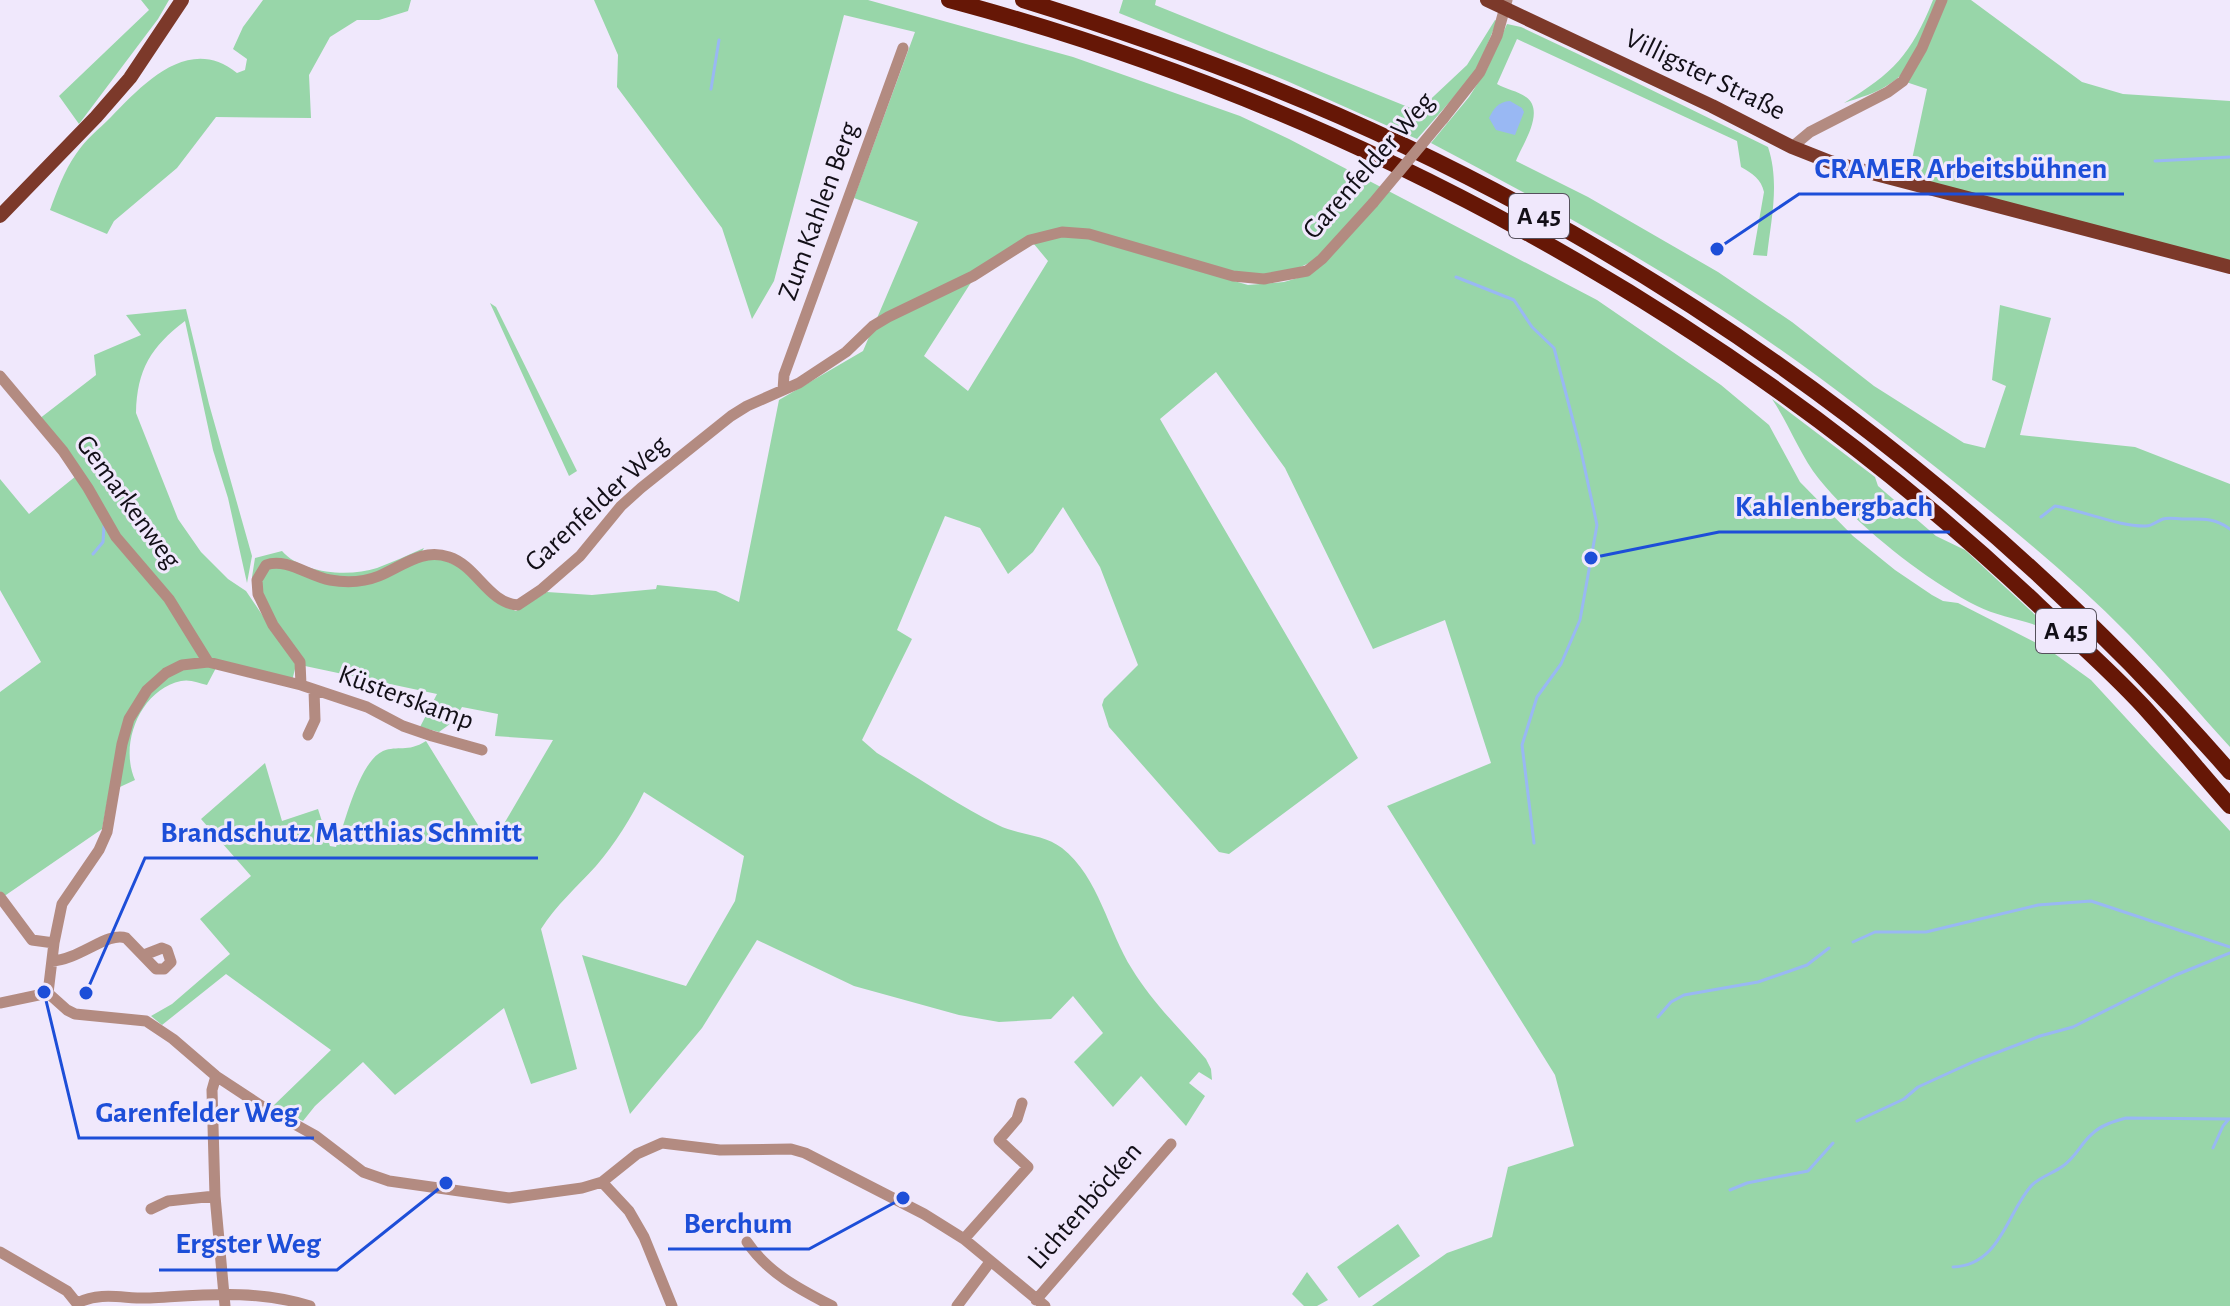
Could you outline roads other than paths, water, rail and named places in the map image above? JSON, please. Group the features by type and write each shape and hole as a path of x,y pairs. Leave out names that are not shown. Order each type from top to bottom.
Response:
{"highway":[{"name":"A 45","path":"949,0 1103,46 1254,101 1420,178 1558,250 1623,288 1768,384 1933,510 1993,562 2135,698 2230,806"},
{"name":"A 45","path":"1023,0 1150,41 1286,94 1405,146 1586,242 1672,295 1786,371 1894,452 1998,539 2118,652 2230,772"}],"main road":[{"path":"0,216 130,78 182,0"},
{"name":"Villigster Straße","path":"1487,0 1506,3 1792,147 1830,162 2230,267"}],"street":[{"path":"1792,147 1810,132 1888,92 1903,81 1922,48 1942,0"},
{"name":"Garenfelder Weg","path":"301,685 300,662 278,634 258,594 257,580 266,565 281,563 318,578 357,581 380,576 418,557 437,554 459,561 501,600 518,605 580,556 621,506 641,488 731,416 799,383 846,352 873,326 973,276 1030,240 1062,232 1089,234 1253,279 1307,271 1332,249 1373,203 1480,72 1497,36 1506,3"},
{"name":"Zum Kahlen Berg","path":"783,390 784,375 903,48"},
{"name":"Gemarkenweg","path":"0,376 63,451 116,537 169,599 208,662"},
{"path":"48,993 62,904 99,850 107,832 122,744 139,699 166,673 182,665 208,662 301,685"},
{"name":"Küsterskamp","path":"301,685 367,707 403,726 482,750"},
{"name":"Küsterskamp","path":"308,735 315,720 314,690"},
{"path":"0,897 32,940 54,943"},
{"path":"52,961 75,957 115,936 126,938 144,955"},
{"path":"0,1003 48,993"},
{"path":"48,993 75,1014 146,1021 173,1039 216,1076 316,1136 355,1168 375,1177 509,1198 582,1188 602,1182 637,1154 662,1143 720,1150 791,1149 822,1161 902,1202 964,1239 1041,1303"},
{"path":"216,1076 212,1090 215,1196 225,1300"},
{"path":"964,1239 1028,1167 999,1140 1017,1119 1022,1103"},
{"name":"Lichtenböcken","path":"1041,1303 1171,1144"},
{"path":"602,1182 629,1211 644,1237 672,1306"},
{"path":"151,1209 168,1201 215,1196"},
{"path":"747,1242 760,1262 799,1290 832,1306"},
{"path":"0,1252 62,1288 78,1304 92,1295 225,1300 262,1294 310,1306"},
{"path":"957,1306 990,1262"}],"water":[{"path":"1510,101 1524,112 1515,135 1496,130 1489,118 1497,106"}],"waterway":[{"path":"711,89 719,40"},
{"path":"2155,161 2230,157"},
{"path":"1456,277 1514,300 1532,327 1554,348 1597,525 1580,620 1561,664 1537,697 1522,745 1534,843"},
{"path":"2041,517 2055,506 2136,526 2148,526 2168,518 2201,519 2218,522 2230,529"},
{"path":"93,554 103,542 104,526"},
{"path":"1853,942 1875,932 1926,932 2038,905 2091,901 2230,947"},
{"path":"1658,1017 1671,1002 1684,995 1758,982 1807,965 1829,948"},
{"path":"1857,1121 1904,1099 1918,1087 1975,1061 2073,1027 2176,975 2230,953"},
{"path":"1953,1267 1982,1258 2000,1237 2031,1186 2068,1162 2088,1138 2104,1126 2126,1118 2230,1119"},
{"path":"2213,1148 2228,1120"},
{"path":"1730,1190 1747,1183 1808,1171 1833,1143"}],"place":[{"name":"CRAMER Arbeitsbühnen","path":"1717,249"},
{"name":"Kahlenbergbach","path":"1591,558"},
{"name":"Garenfelder Weg","path":"44,992"},
{"name":"Brandschutz Matthias Schmitt","path":"86,993"},
{"name":"Ergster Weg","path":"446,1183"},
{"name":"Berchum","path":"903,1198"}]}
